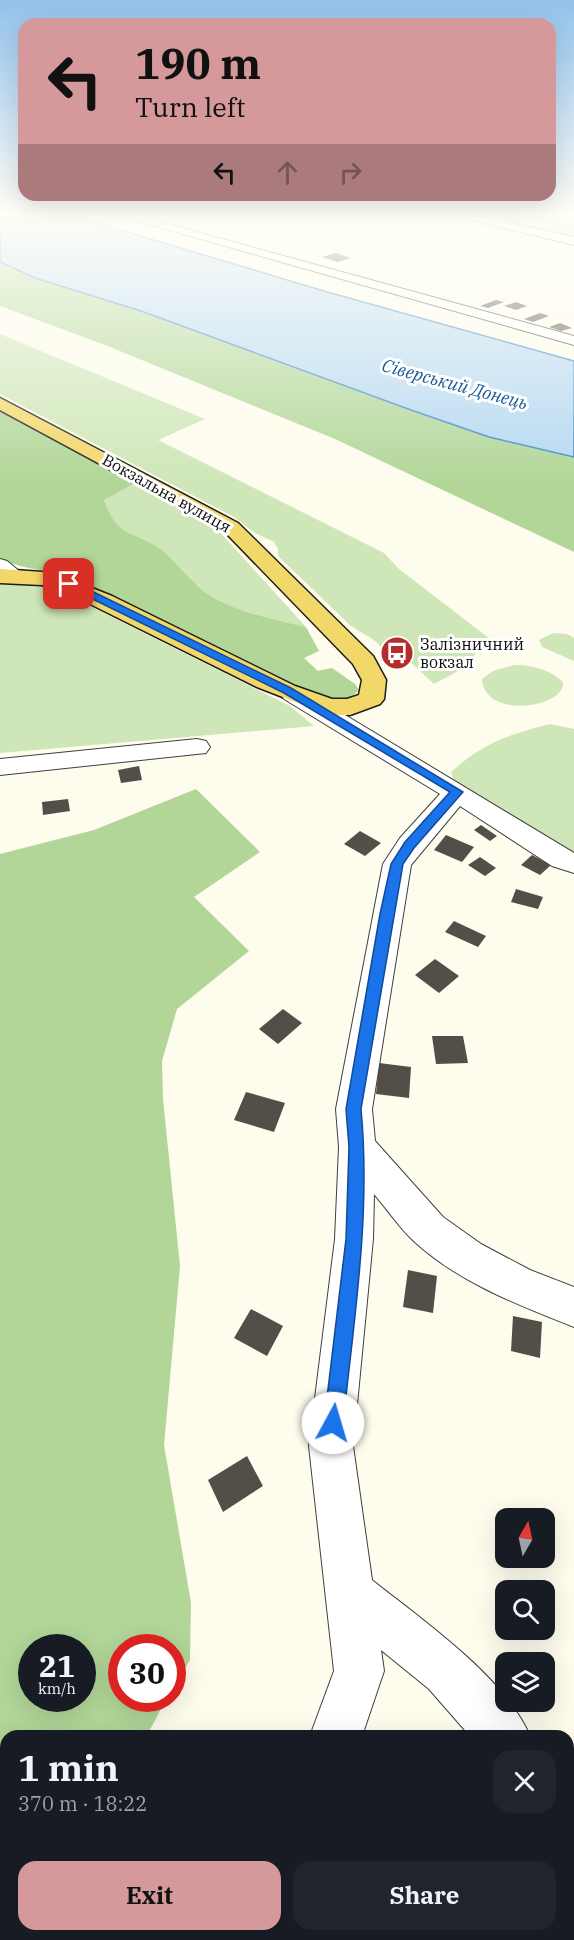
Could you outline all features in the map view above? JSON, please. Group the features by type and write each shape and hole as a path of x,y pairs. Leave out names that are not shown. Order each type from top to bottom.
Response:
{"main road":[{"name":"Вокзальна вулиця","path":"0,404 231,527 364,661 374,680 371,699 350,707 329,707 288,690"},
{"path":"4,572 52,579 69,584 288,690"}],"street":[{"path":"439,304 574,341"},
{"path":"288,690 457,792 562,859 574,863"},
{"path":"0,767 197,747"},
{"path":"338,1730 359,1671 331,1446 354,1239 357,1147 354,1109 397,864 410,845 457,792"},
{"path":"357,1147 429,1230 467,1257 518,1285 574,1307"},
{"path":"349,1593 447,1671 499,1730"}],"green space":[{"path":"0,304 117,304 489,437 574,457 574,552 335,439 110,347 0,306"},
{"path":"0,334 205,419 158,440 384,553 399,569 490,639 460,670 434,684 406,658 405,652 381,647 350,625 278,556 278,549 274,542 255,533 234,517 0,394"},
{"path":"0,408 139,481 104,500 118,526 163,551 199,588 217,600 254,614 306,627 319,651 304,658 318,671 332,668 355,684 359,690 340,700 305,692 72,578 0,559"},
{"path":"139,481 194,512 218,530 306,627 254,614 217,600 199,588 162,551 118,526 103,500"},
{"path":"0,583 32,583 56,589 290,706 314,726 0,753"},
{"path":"553,633 567,634 574,638 574,661 542,647 539,640"},
{"path":"514,665 534,667 552,674 563,682 561,691 540,703 525,706 496,701 487,692 482,679 493,671"},
{"path":"550,724 574,729 574,855 454,781 451,772 475,753 498,741"},
{"path":"196,789 260,852 194,897 249,951 177,1009 162,1061 163,1099 180,1266 164,1445 191,1603 190,1660 186,1667 186,1634 108,1634 108,1712 159,1712 150,1730 0,1730 0,854 94,830"}],"water":[{"name":"Сіверський Донець","path":"117,304 369,304 574,361 574,457 489,437"}],"building":[{"path":"487,304 500,304 488,308 480,306"},
{"path":"520,304 527,306 516,310 504,306"},
{"path":"540,313 549,316 533,322 524,319"},
{"path":"560,323 572,328 561,331 549,327"},
{"path":"139,766 142,780 121,783 118,770"},
{"path":"68,799 70,811 43,815 42,802"},
{"path":"481,825 497,836 490,841 474,830"},
{"path":"360,831 381,843 365,856 344,844"},
{"path":"446,835 474,847 462,862 434,850"},
{"path":"532,855 551,865 540,875 521,865"},
{"path":"480,857 496,868 485,876 468,865"},
{"path":"516,889 543,897 538,909 511,902"},
{"path":"454,921 486,936 478,947 445,932"},
{"path":"435,959 459,976 439,993 415,975"},
{"path":"283,1009 302,1023 278,1044 259,1029"},
{"path":"432,1036 463,1036 468,1063 436,1064"},
{"path":"379,1063 411,1067 409,1098 376,1094"},
{"path":"246,1092 285,1103 274,1132 234,1120"},
{"path":"408,1270 437,1276 433,1313 403,1307"},
{"path":"251,1309 283,1326 267,1356 234,1338"},
{"path":"513,1316 542,1322 540,1358 511,1351"},
{"path":"247,1456 263,1486 223,1512 208,1480"}],"place":[{"name":"Залізничний вокзал","path":"397,653"}],"route":[{"path":"69,584 288,690 457,792 410,845 397,864 387,914 354,1109 357,1147 354,1239 333,1423"}]}
